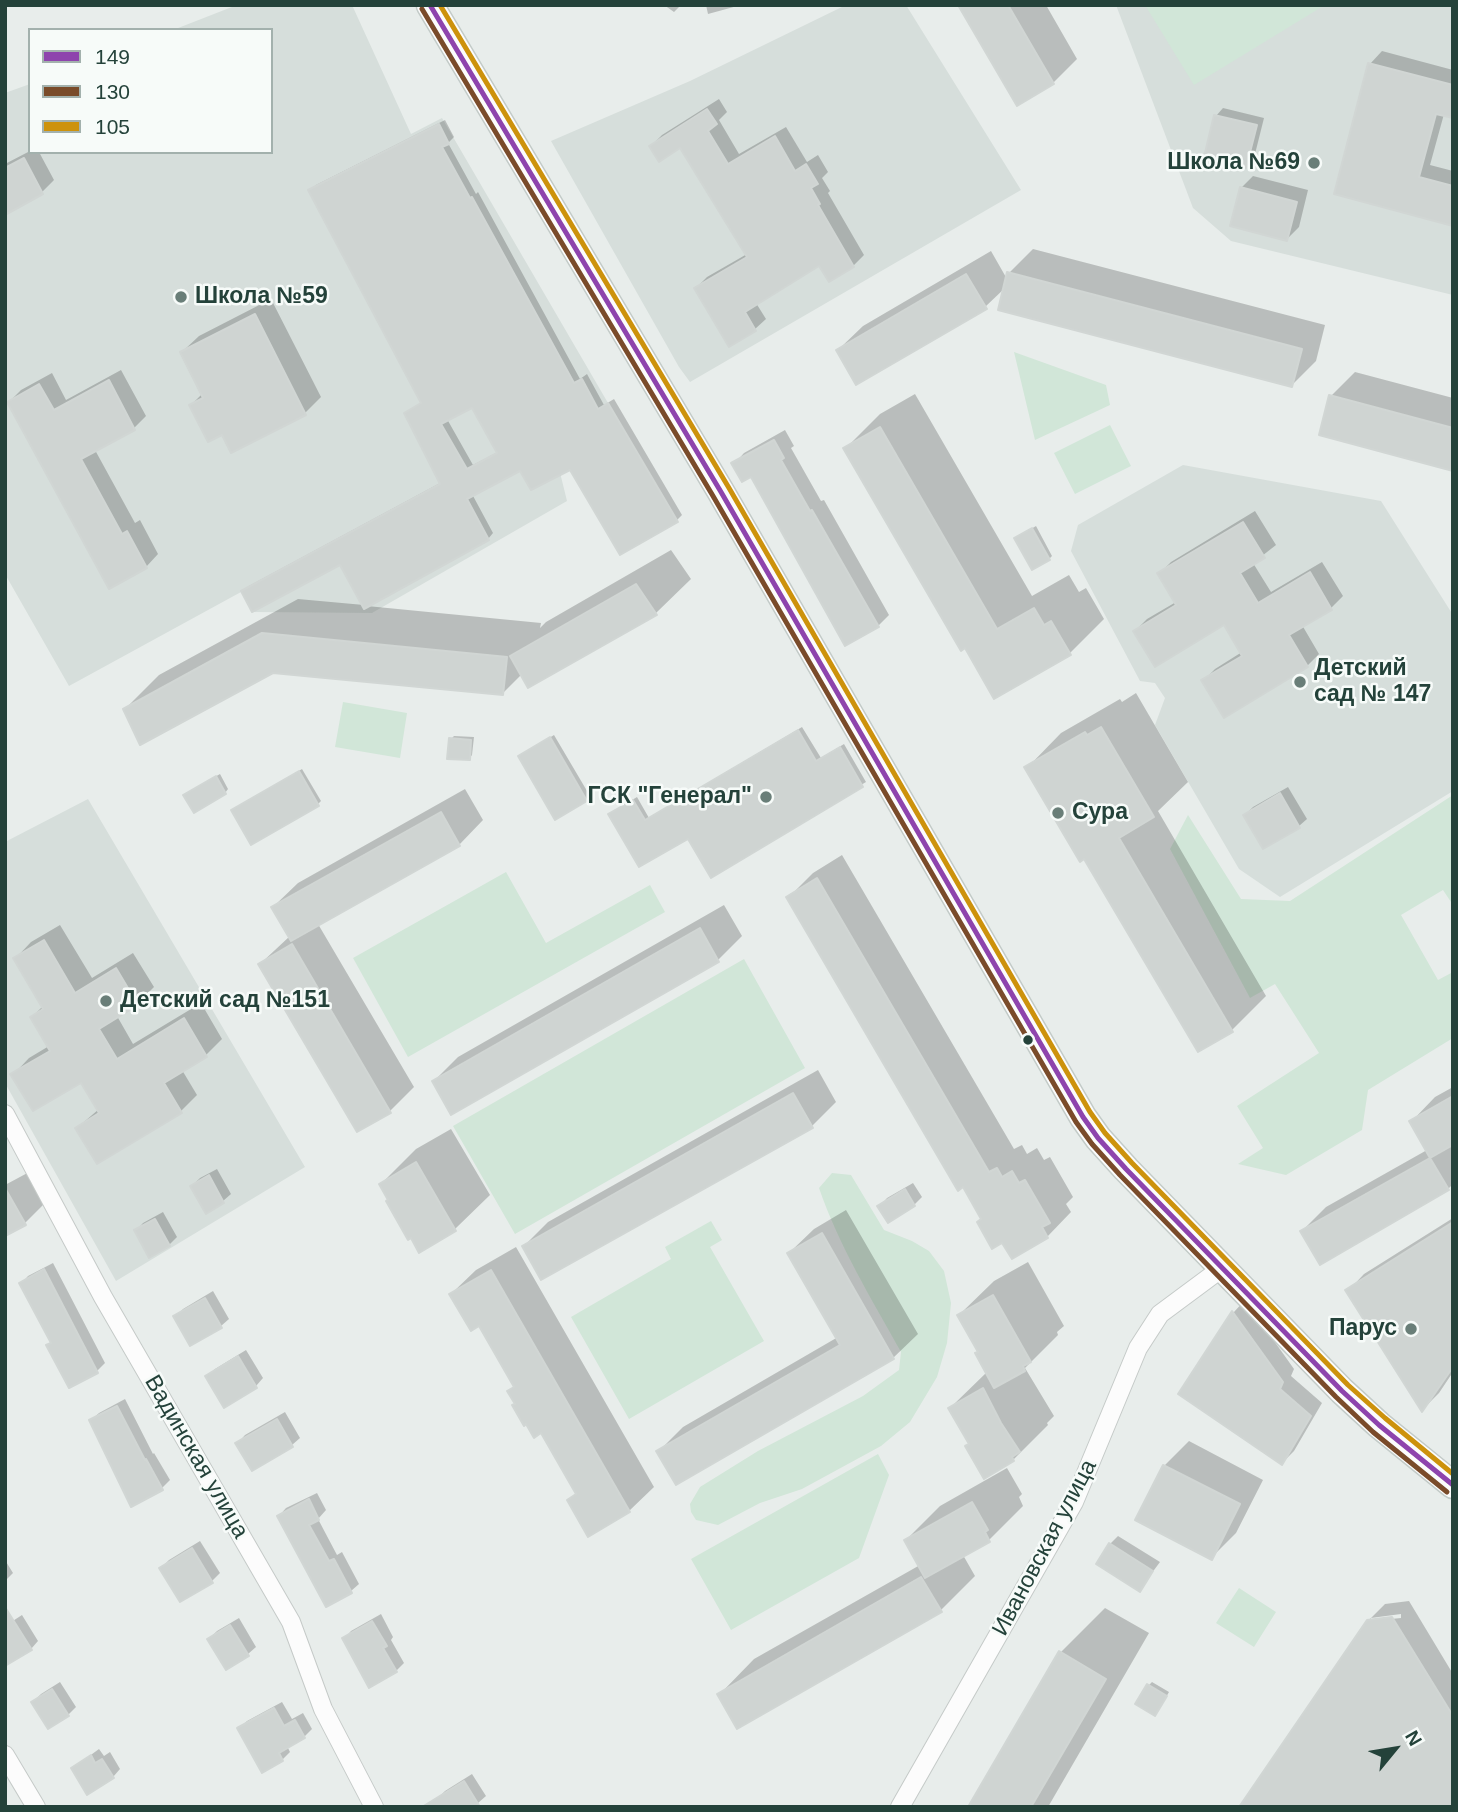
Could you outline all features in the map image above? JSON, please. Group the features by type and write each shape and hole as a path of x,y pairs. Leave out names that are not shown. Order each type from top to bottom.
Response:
{"main road":[{"path":"430,5 736,517 1083,1117 1126,1169 1342,1391 1453,1485"}],"street":[{"name":"Вадинская улица","path":"5,1114 103,1297 291,1622 323,1709 374,1807"},
{"name":"Ивановская улица","path":"901,1807 1074,1502 1138,1348 1160,1314 1222,1268"},
{"path":"5,1755 36,1807"}],"shaded area":[{"name":"Школа №59","path":"237,5 352,5 411,134 442,118 608,403 551,436 567,501 372,613 252,612 241,592 69,686 5,574 5,93 28,85 28,154 273,154 273,28 178,28"},
{"path":"846,5 906,5 1021,190 690,382 551,141 690,81"},
{"name":"Школа №69","path":"1116,5 1453,5 1453,295 1231,241 1193,208"},
{"name":"Детский сад № 147","path":"1183,465 1381,501 1453,615 1453,791 1280,897 1239,869 1155,725 1165,698 1155,683 1140,681 1071,551 1078,525"},
{"name":"Детский сад №151","path":"88,799 305,1167 116,1281 5,1083 5,842"}],"green space":[{"path":"1145,5 1325,5 1194,85"},
{"path":"1014,352 1106,385 1110,405 1035,440"},
{"path":"1110,425 1131,466 1075,494 1054,453"},
{"path":"343,702 407,713 400,758 335,747"},
{"path":"1453,795 1453,905 1443,890 1401,915 1438,980 1453,972 1453,1038 1368,1090 1362,1130 1286,1175 1238,1164 1263,1148 1237,1106 1319,1053 1275,984 1250,998 1170,849 1188,815 1241,899 1290,901"},
{"path":"506,872 546,943 650,885 665,912 408,1057 353,958"},
{"path":"744,959 805,1068 515,1234 453,1126"},
{"path":"832,1173 851,1175 884,1230 929,1251 944,1271 951,1303 947,1343 937,1377 910,1422 881,1446 802,1489 760,1503 718,1525 696,1520 690,1504 700,1487 758,1451 863,1396 899,1370 901,1352 846,1251 819,1188"},
{"path":"711,1221 722,1240 710,1247 764,1341 629,1419 571,1317 671,1259 665,1247"},
{"path":"878,1454 889,1475 859,1558 731,1630 691,1559"},
{"path":"1239,1588 1276,1612 1254,1647 1216,1623"}],"building":[{"path":"958,5 1008,5 1054,84 1017,106"},
{"path":"1368,63 1453,85 1453,118 1436,114 1419,177 1453,186 1453,226 1334,194"},
{"path":"707,109 717,124 708,131 728,164 775,136 795,171 806,164 818,184 811,188 820,204 818,205 854,267 829,282 819,266 745,312 756,331 729,347 694,288 747,257 680,148 659,162 649,146"},
{"path":"1214,115 1257,125 1246,168 1204,157"},
{"path":"439,124 449,144 442,147 574,383 582,379 598,409 608,403 678,522 620,555 570,470 531,490 520,471 467,499 489,540 364,609 340,565 252,612 241,591 440,484 404,413 421,403 308,190","holes":["472,408 497,453 467,469 441,424"]},
{"path":"24,158 43,194 5,215 5,168"},
{"path":"1240,187 1297,202 1287,241 1230,226"},
{"path":"1007,272 1302,349 1292,387 998,310"},
{"path":"966,274 987,309 856,385 836,350"},
{"path":"255,314 306,415 231,453 222,435 208,442 189,405 203,398 180,352"},
{"path":"109,380 135,430 81,459 122,534 127,531 147,568 109,589 7,402 39,384 54,410"},
{"path":"1329,395 1453,428 1453,471 1319,435"},
{"path":"880,427 997,629 1034,608 1044,625 1051,621 1071,655 994,699 965,648 961,651 843,448"},
{"path":"774,440 784,458 781,460 879,627 845,646 751,477 742,482 731,463"},
{"path":"1243,522 1265,558 1240,573 1258,603 1310,572 1332,610 1289,635 1308,667 1224,718 1201,680 1242,656 1224,625 1155,667 1133,631 1176,605 1157,573"},
{"path":"1032,528 1050,560 1032,570 1014,538"},
{"path":"636,584 657,615 528,688 510,656"},
{"path":"262,633 507,657 503,695 273,673 140,745 123,709"},
{"path":"1101,727 1154,817 1119,838 1233,1032 1198,1052 1084,859 1080,862 1024,767 1085,732 1087,735"},
{"name":"ГСК \"Генерал\"","path":"798,730 816,761 840,747 863,787 711,878 688,839 639,867 608,814 633,800 645,820"},
{"path":"550,737 587,801 555,820 518,756"},
{"path":"449,738 471,740 470,760 447,759"},
{"path":"299,771 319,806 251,845 231,810"},
{"path":"216,776 226,794 194,813 183,795"},
{"path":"1280,793 1300,828 1263,849 1243,815"},
{"path":"441,812 460,846 291,941 271,907"},
{"path":"817,878 989,1172 997,1168 1002,1177 1012,1171 1019,1183 1025,1180 1050,1223 1042,1227 1048,1238 1012,1259 1002,1243 992,1249 977,1222 981,1219 963,1187 958,1191 786,897"},
{"path":"700,928 719,962 451,1115 432,1081"},
{"path":"44,940 75,993 116,968 138,1005 99,1029 117,1059 184,1018 207,1057 164,1083 182,1113 97,1164 75,1128 99,1113 81,1083 33,1111 10,1074 50,1051 30,1017 43,1009 13,958"},
{"path":"292,944 391,1113 357,1132 258,964"},
{"path":"793,1093 813,1128 541,1280 522,1246"},
{"path":"1453,1096 1453,1145 1430,1158 1409,1121"},
{"path":"1430,1158 1449,1190 1320,1265 1300,1231"},
{"path":"416,1162 456,1231 419,1253 411,1238 408,1240 379,1184"},
{"path":"209,1175 224,1203 206,1214 190,1186"},
{"path":"5,1188 26,1225 5,1236"},
{"path":"905,1189 915,1206 888,1223 877,1206"},
{"path":"155,1219 170,1246 149,1258 134,1230"},
{"name":"Парус","path":"1453,1222 1453,1367 1422,1412 1345,1290"},
{"path":"822,1233 894,1359 676,1485 656,1451 840,1345 787,1253"},
{"path":"44,1269 98,1373 69,1388 46,1345 51,1343 19,1283"},
{"path":"491,1270 630,1512 588,1537 567,1500 576,1494 541,1433 534,1438 526,1424 524,1426 507,1391 514,1387 479,1326 471,1331 449,1294"},
{"path":"993,1295 1031,1362 1023,1366 1025,1371 994,1388 957,1315"},
{"path":"205,1298 222,1328 190,1346 173,1316"},
{"path":"1232,1311 1283,1382 1280,1389 1311,1416 1282,1465 1178,1394"},
{"path":"238,1356 257,1388 224,1408 205,1376"},
{"path":"983,1388 1020,1452 1012,1457 1014,1461 984,1479 965,1446 969,1444 948,1408"},
{"path":"117,1406 163,1490 131,1507 89,1420"},
{"path":"277,1419 293,1447 252,1471 235,1443"},
{"path":"1163,1465 1240,1504 1212,1560 1135,1520"},
{"path":"309,1499 319,1520 309,1525 329,1561 334,1559 352,1593 326,1607 277,1516"},
{"path":"972,1502 988,1530 985,1532 990,1542 925,1578 904,1540"},
{"path":"1109,1543 1153,1571 1140,1592 1096,1564"},
{"path":"192,1548 213,1583 180,1602 159,1568"},
{"path":"921,1577 942,1612 737,1729 717,1694"},
{"path":"5,1607 32,1650 5,1666"},
{"path":"1392,1617 1453,1716 1453,1807 1239,1807 1367,1620"},
{"path":"372,1621 387,1646 383,1648 397,1672 369,1688 342,1638"},
{"path":"230,1625 249,1656 226,1670 207,1639"},
{"path":"1059,1651 1106,1679 1031,1807 968,1807"},
{"path":"1147,1684 1167,1696 1155,1716 1135,1704"},
{"path":"52,1689 69,1716 48,1729 31,1702"},
{"path":"274,1708 284,1726 295,1720 305,1738 279,1753 283,1761 262,1773 237,1728"},
{"path":"91,1755 95,1763 102,1759 114,1778 87,1795 71,1768"},
{"path":"464,1781 480,1807 422,1807"}],"transit line":[{"name":"149","path":"430,5 721,492 1083,1117 1126,1169 1342,1391 1453,1485"},
{"name":"105","path":"440,5 729,488 1090,1112 1132,1163 1348,1385 1453,1474"},
{"name":"130","path":"422,9 713,496 1076,1122 1120,1175 1336,1397 1373,1432 1447,1492"}],"place":[{"name":"Школа №69","path":"1314,163"},
{"name":"Школа №59","path":"181,297"},
{"name":"Детский сад № 147","path":"1300,682"},
{"name":"ГСК \"Генерал\"","path":"766,797"},
{"name":"Сура","path":"1058,813"},
{"name":"Детский сад №151","path":"106,1001"},
{"name":"Парус","path":"1411,1329"}]}
